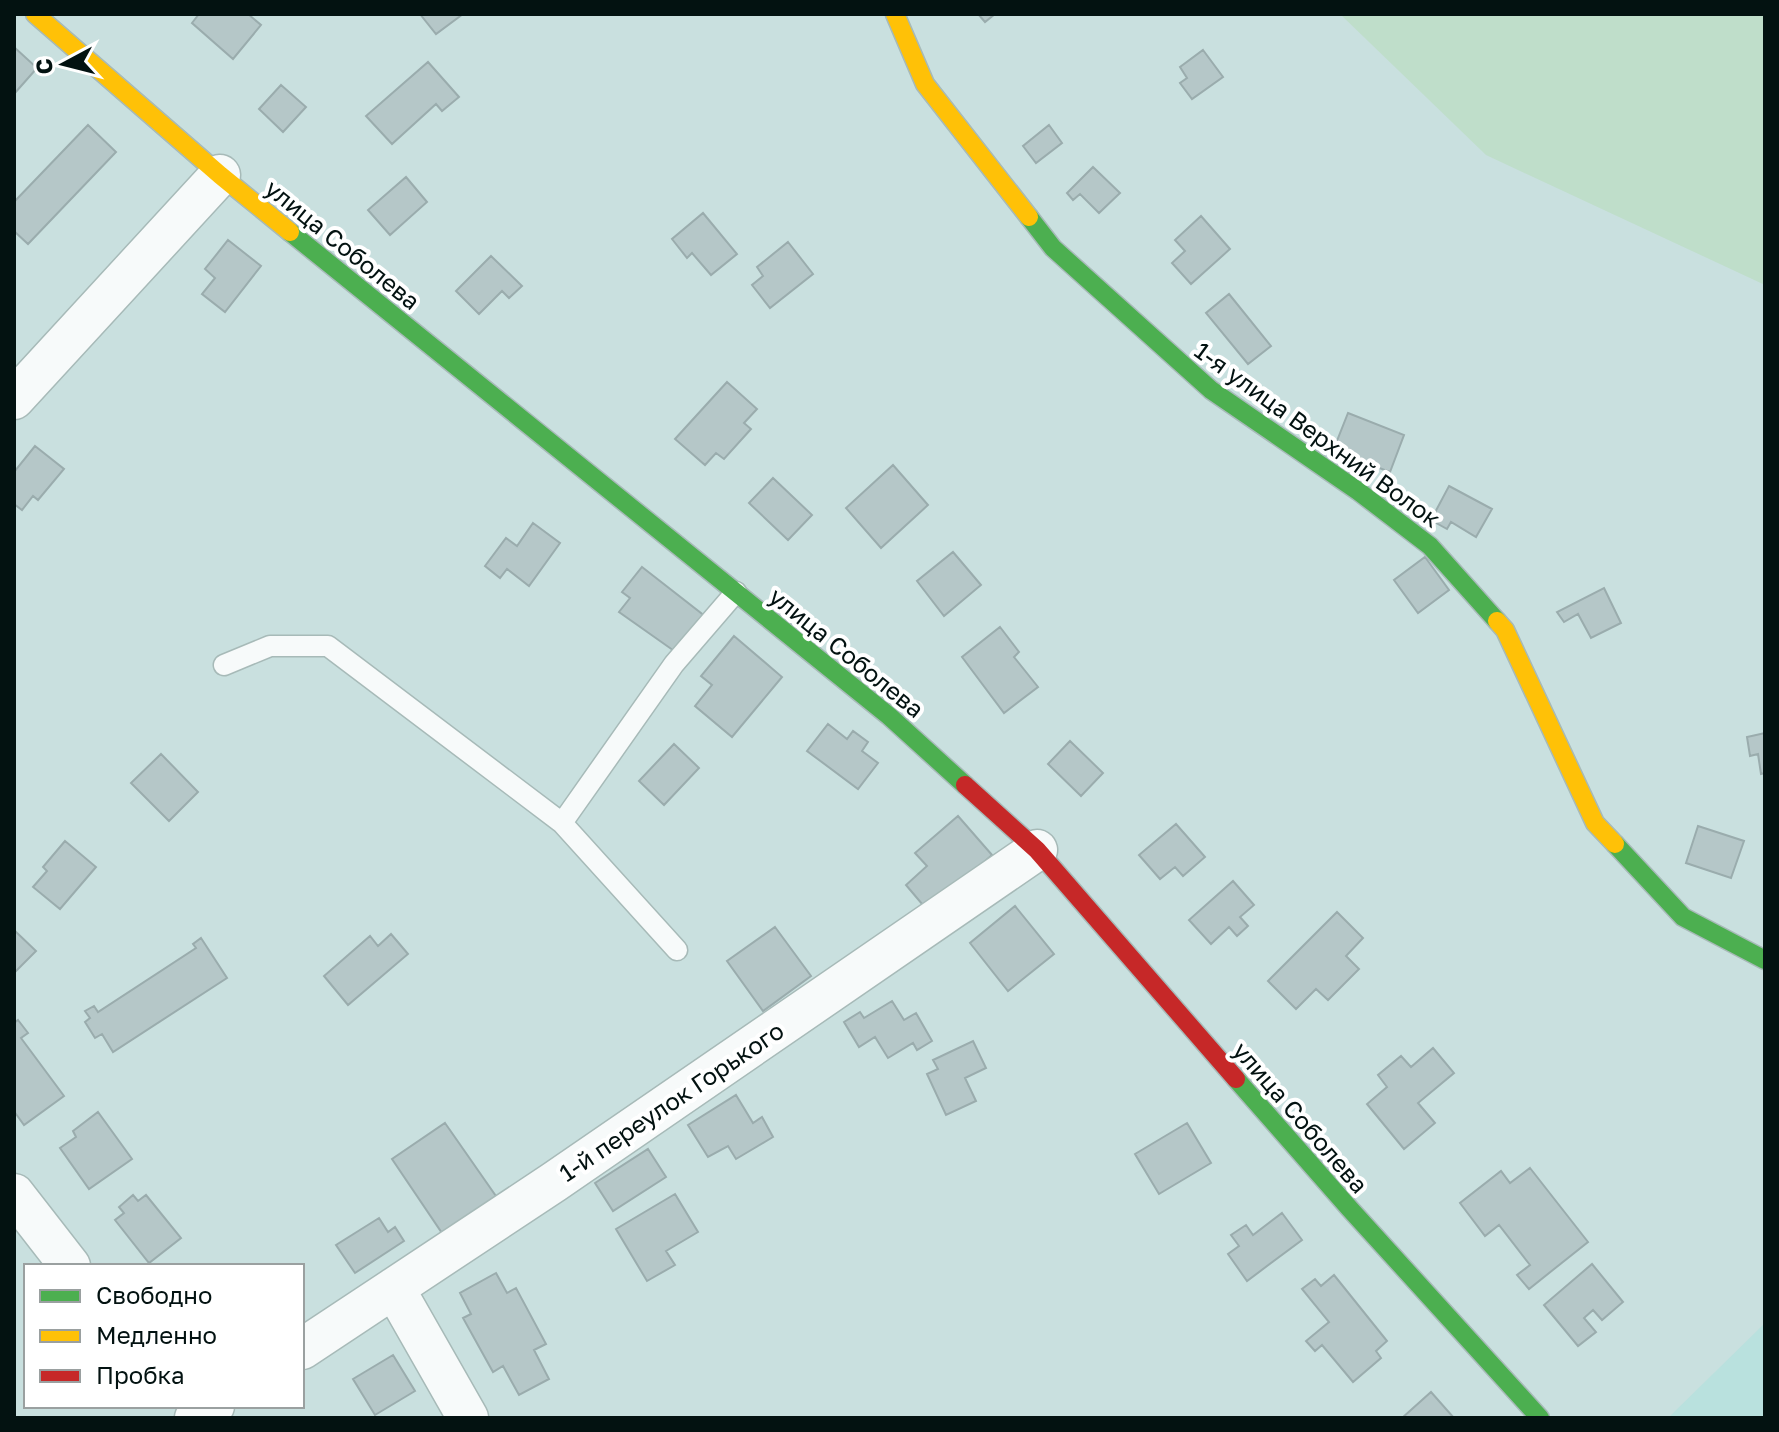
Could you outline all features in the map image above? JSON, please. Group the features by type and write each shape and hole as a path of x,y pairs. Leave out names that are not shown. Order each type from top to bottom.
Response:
{"street":[{"name":"улица Соболева","path":"35,14 220,175 889,716 1037,850 1350,1209 1540,1418"},
{"name":"1-я улица Верхний Волок","path":"895,14 925,84 1053,248 1211,390 1358,491 1430,546 1505,630 1595,823 1683,917 1765,960"},
{"path":"14,399 220,175"},
{"name":"1-й переулок Горького","path":"304,1348 1037,850"},
{"path":"14,1194 68,1264"},
{"path":"394,1288 468,1418"}],"lane":[{"path":"562,823 674,664 736,592"},
{"path":"224,665 270,646 328,646 562,823 677,950"}],"shaded area":[{"path":"1765,1323 1765,1418 1668,1418"}],"green space":[{"path":"1340,14 1765,14 1765,285 1486,155"}],"building":[{"path":"199,14 248,14 261,25 233,59 192,23"},
{"path":"420,14 463,14 436,34"},
{"path":"978,14 995,14 985,22"},
{"path":"14,47 37,68 14,94"},
{"path":"1203,50 1223,77 1192,99 1180,83 1187,78 1180,67"},
{"path":"428,62 459,97 442,111 436,104 392,144 366,116"},
{"path":"281,85 306,107 283,132 259,109"},
{"path":"88,125 116,152 28,244 14,231 14,202"},
{"path":"1049,125 1062,143 1036,163 1023,146"},
{"path":"1093,167 1120,193 1099,213 1080,194 1073,200 1067,193"},
{"path":"406,177 427,202 390,235 368,210"},
{"path":"703,213 737,254 711,275 692,253 687,258 672,239"},
{"path":"1201,216 1230,249 1191,284 1172,263 1185,251 1175,240"},
{"path":"228,240 261,266 225,312 202,294 215,278 205,269"},
{"path":"788,242 813,274 770,308 752,285 763,276 757,267"},
{"path":"491,256 522,286 509,298 502,291 479,314 456,291"},
{"path":"1229,294 1271,346 1248,364 1206,313"},
{"path":"727,382 757,409 744,423 751,429 724,459 716,453 705,465 675,439"},
{"path":"1348,413 1404,435 1390,472 1333,451"},
{"path":"35,446 64,469 38,500 33,496 22,510 14,504 14,472"},
{"path":"893,465 928,505 881,548 846,508"},
{"path":"773,478 812,515 788,540 749,503"},
{"path":"1449,486 1492,509 1476,537 1451,522 1447,529 1431,520"},
{"path":"533,523 560,543 529,586 507,569 500,578 485,566 506,538 517,546"},
{"path":"953,552 981,585 944,616 917,581"},
{"path":"1425,557 1449,590 1418,613 1394,580"},
{"path":"642,567 706,617 677,653 619,612 630,598 622,592"},
{"path":"1604,588 1621,623 1591,638 1578,614 1564,622 1557,612"},
{"path":"1000,627 1019,652 1014,657 1038,687 1004,713 962,657"},
{"path":"734,636 782,677 732,737 695,706 712,685 701,676"},
{"path":"828,724 847,739 853,731 868,742 862,751 878,763 858,789 807,751"},
{"path":"1765,733 1765,773 1761,774 1758,754 1750,756 1747,737"},
{"path":"1070,741 1103,773 1081,796 1048,764"},
{"path":"674,744 699,768 664,805 639,781"},
{"path":"161,754 198,792 169,821 131,783"},
{"path":"958,816 992,855 928,911 906,885 927,866 915,853"},
{"path":"1176,824 1205,857 1183,876 1175,867 1160,879 1139,855"},
{"path":"1698,826 1744,841 1731,878 1686,863"},
{"path":"65,841 96,867 60,909 33,887 47,871 43,867"},
{"path":"1233,881 1254,905 1240,917 1248,926 1237,936 1229,927 1211,944 1189,920"},
{"path":"1015,906 1054,954 1008,991 970,943"},
{"path":"1337,912 1363,938 1346,956 1359,969 1328,1000 1316,989 1296,1009 1268,981"},
{"path":"775,927 811,976 763,1011 727,961"},
{"path":"14,930 36,951 14,973"},
{"path":"391,934 408,954 348,1005 324,976 370,936 378,946"},
{"path":"201,938 227,978 113,1052 102,1034 95,1038 85,1022 90,1018 85,1011 94,1006 98,1012 196,948 193,944"},
{"path":"892,1001 904,1020 916,1013 932,1041 917,1050 913,1043 888,1058 875,1037 859,1047 844,1022 860,1012 864,1018"},
{"path":"18,1020 28,1033 21,1038 64,1096 24,1125 16,1114 14,1116 14,1023"},
{"path":"973,1041 986,1068 965,1078 976,1101 946,1115 927,1074 938,1069 933,1060"},
{"path":"1433,1048 1454,1073 1418,1103 1435,1123 1404,1149 1367,1104 1387,1087 1378,1075 1401,1056 1411,1067"},
{"path":"736,1095 753,1123 762,1117 773,1137 736,1159 728,1146 708,1157 688,1125"},
{"path":"98,1112 132,1159 89,1189 60,1148 76,1137 73,1131"},
{"path":"445,1123 498,1199 444,1236 392,1159"},
{"path":"1187,1123 1211,1163 1159,1194 1135,1154"},
{"path":"648,1149 666,1177 613,1211 595,1183"},
{"path":"1530,1168 1588,1242 1529,1289 1517,1275 1530,1265 1499,1225 1485,1236 1460,1203 1501,1171 1510,1183"},
{"path":"675,1194 698,1232 666,1251 675,1265 647,1281 616,1229"},
{"path":"133,1195 138,1201 146,1195 181,1238 149,1263 115,1220 124,1213 119,1207"},
{"path":"1282,1213 1302,1240 1247,1281 1228,1254 1239,1246 1231,1235 1246,1225 1253,1235"},
{"path":"379,1218 388,1232 395,1227 404,1241 355,1273 336,1245"},
{"path":"1592,1264 1623,1302 1602,1320 1593,1310 1584,1318 1596,1332 1578,1346 1544,1305"},
{"path":"496,1273 507,1293 516,1288 546,1344 534,1350 549,1379 519,1395 503,1366 493,1372 463,1318 471,1314 460,1293"},
{"path":"1334,1275 1387,1341 1376,1351 1381,1358 1353,1382 1322,1345 1315,1351 1306,1341 1329,1322 1302,1289 1315,1279 1321,1286"},
{"path":"393,1355 415,1391 375,1415 353,1379"},
{"path":"1431,1392 1454,1418 1402,1418"}],"traffic: fast":[{"path":"1029,217 1053,248 1211,390 1358,491 1430,546 1497,621"},
{"path":"290,232 889,716 965,785"},
{"path":"1615,844 1683,917 1765,960"},
{"path":"1236,1079 1540,1418"}],"traffic: slow":[{"path":"35,14 290,232"},
{"path":"895,14 925,84 1029,217"},
{"path":"1497,621 1505,630 1595,823 1615,844"}],"traffic: jam":[{"path":"965,785 1037,850 1236,1079"}]}
